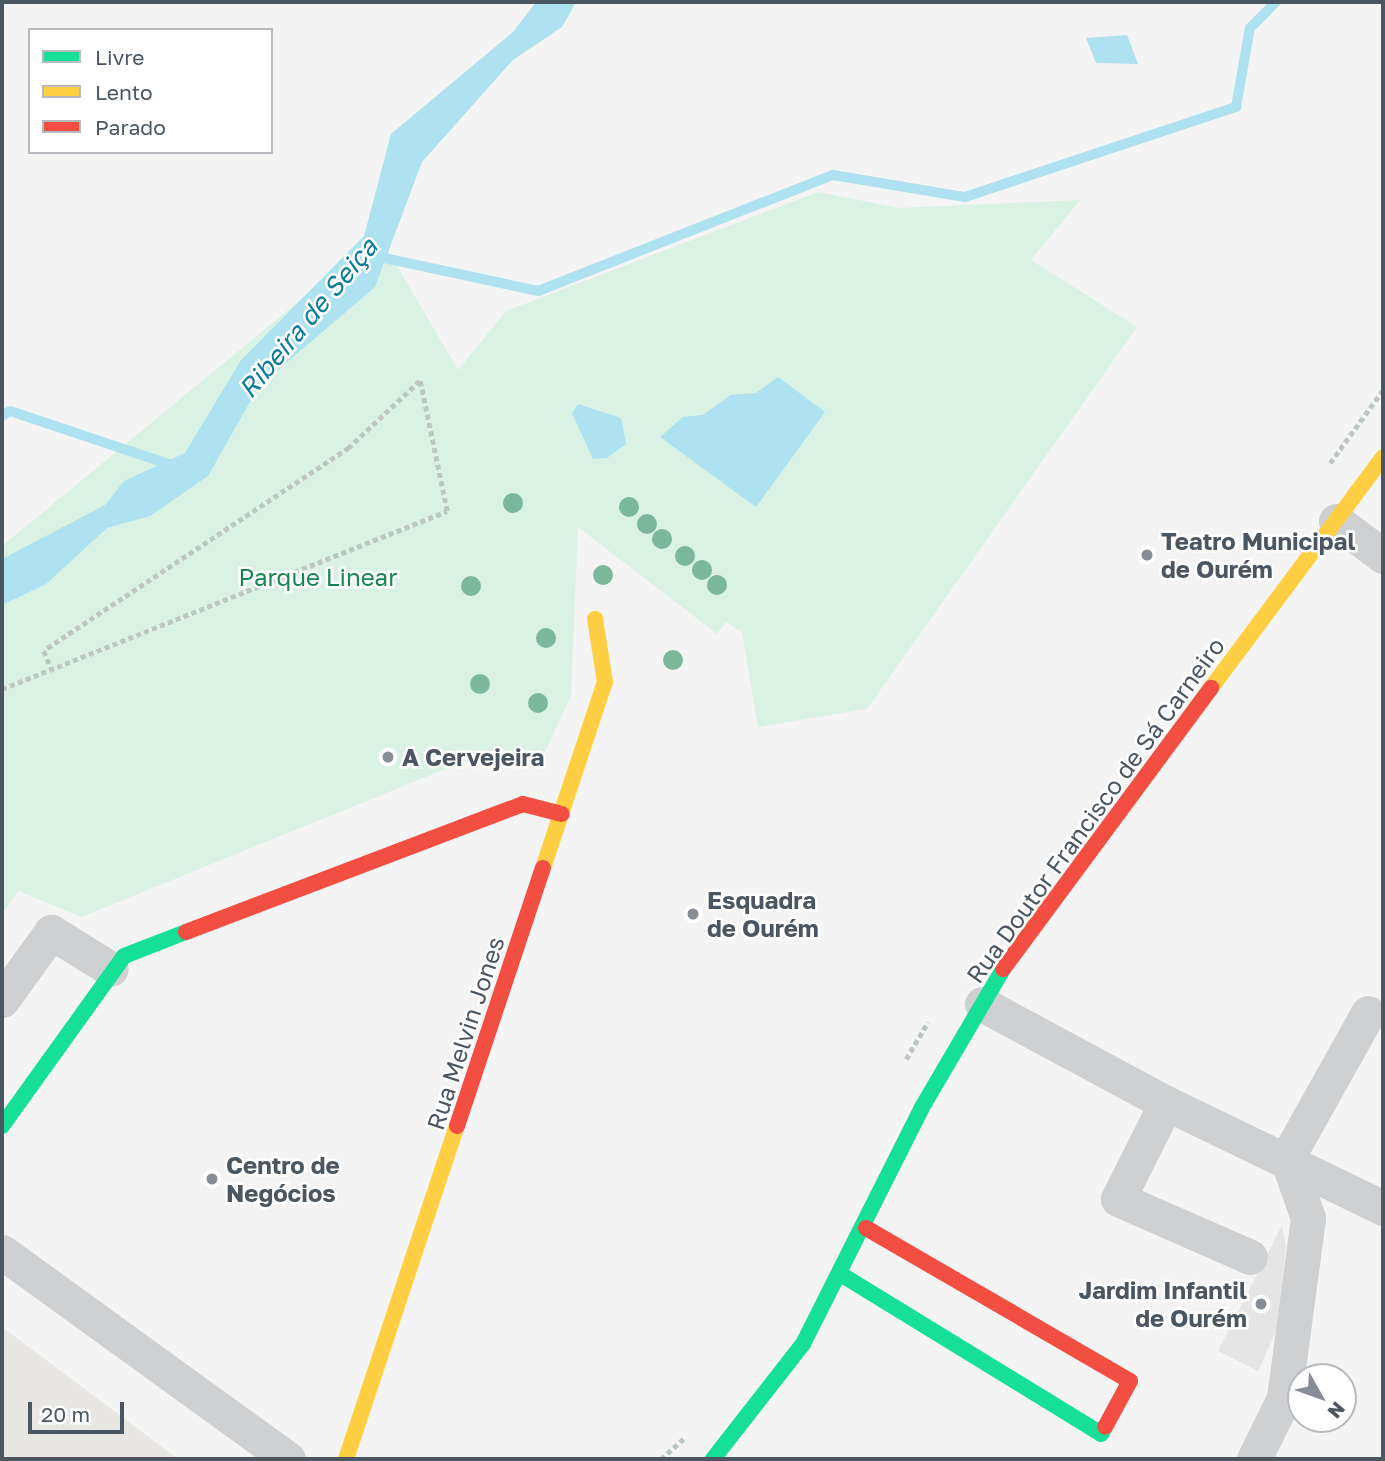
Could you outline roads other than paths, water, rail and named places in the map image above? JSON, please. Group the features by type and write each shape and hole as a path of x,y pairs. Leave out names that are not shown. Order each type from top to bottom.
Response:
{"street":[{"name":"Rua Doutor Francisco de Sá Carneiro","path":"713,1459 803,1344 866,1228 921,1109 982,1004 1383,457"},
{"path":"1336,520 1383,556"},
{"name":"Rua Melvin Jones","path":"346,1459 605,682 595,620"},
{"path":"2,1126 111,969 124,956 523,804 562,814"},
{"path":"2,1000 51,932 111,969"},
{"path":"982,1004 1166,1103 1287,1158 1383,1208"},
{"path":"1254,1459 1284,1398 1308,1218 1287,1158 1368,1013"},
{"path":"1166,1103 1118,1199 1250,1257"},
{"path":"842,1275 1101,1434 1130,1381 866,1228"},
{"path":"2,1252 288,1459"}],"water":[{"name":"Ribeira de Seiça","path":"536,2 576,2 562,27 513,60 422,162 375,287 259,386 208,476 150,516 107,528 46,584 2,605 2,559 105,505 124,481 185,453 241,360 364,236 391,134 513,32"},
{"path":"1127,35 1138,64 1096,63 1086,38"},
{"path":"778,377 825,412 756,507 660,437 683,417 703,415 731,395 756,393"},
{"path":"578,404 621,418 626,444 607,458 593,459 572,413"}],"waterway":[{"name":"Ribeira de Seiça","path":"375,256 538,291 833,175 965,197 1236,107 1250,28 1276,2"},
{"path":"2,416 10,411 177,467"}],"place":[{"name":"Teatro Municipal de Ourém","path":"1147,555"},
{"name":"A Cervejeira","path":"388,757"},
{"name":"Esquadra de Ourém","path":"693,914"},
{"name":"Centro de Negócios","path":"212,1179"},
{"name":"Jardim Infantil de Ourém","path":"1261,1304"}],"park label":[{"name":"Parque Linear","path":"318,577"}]}
